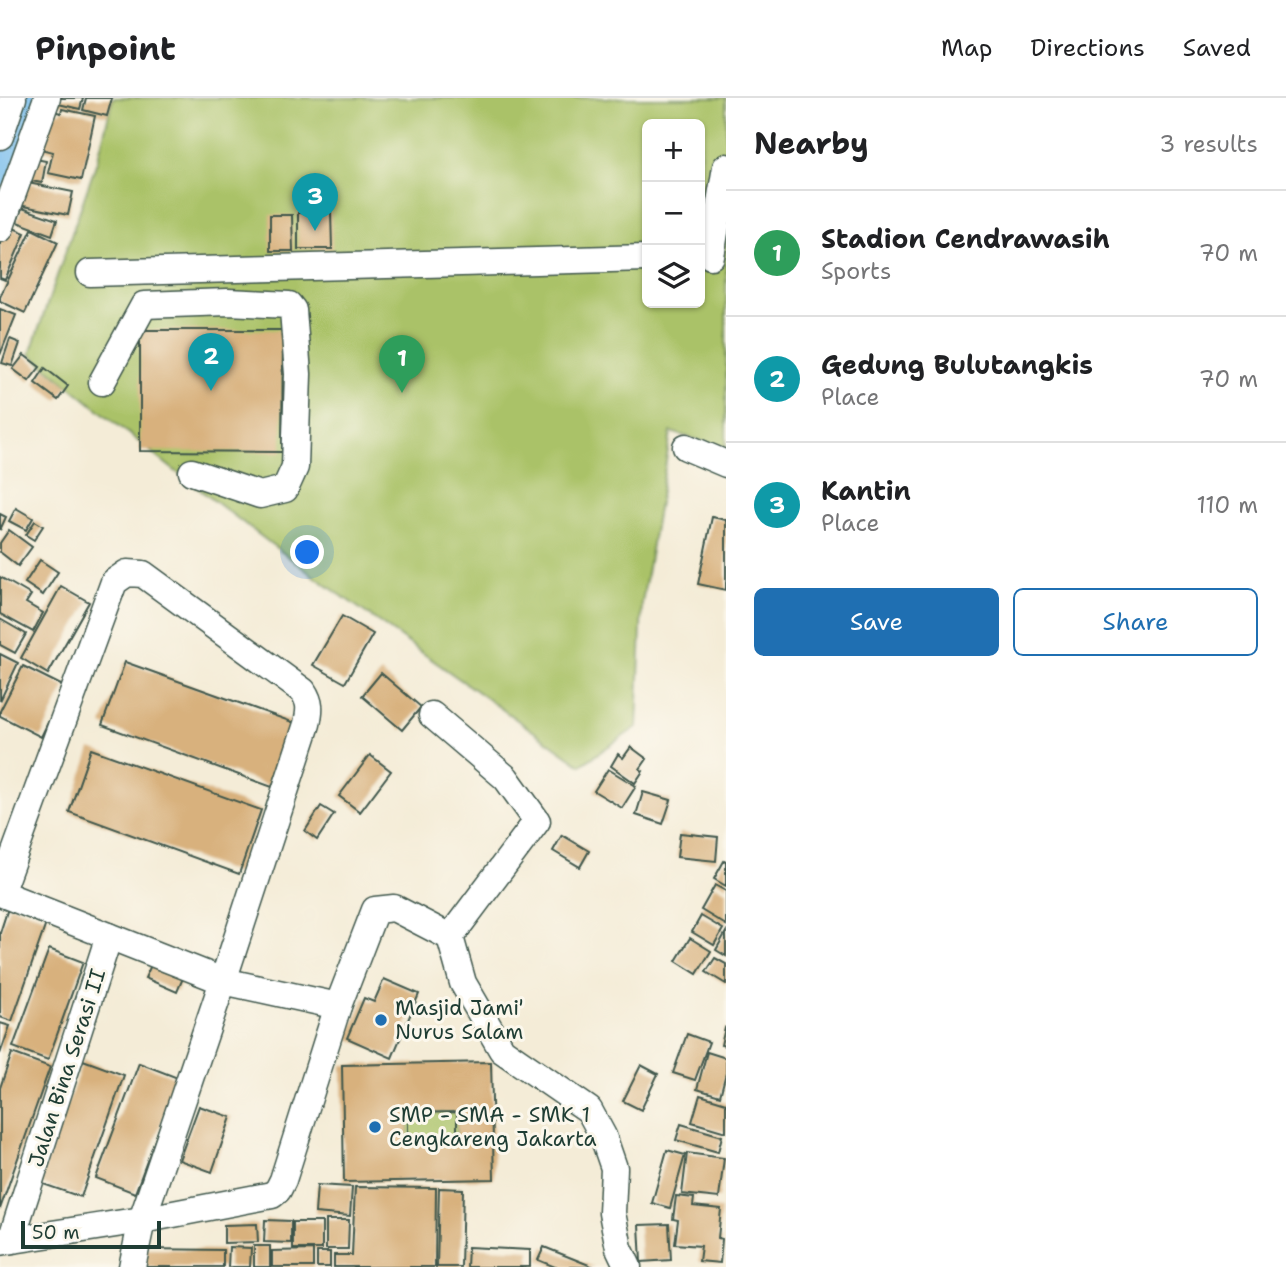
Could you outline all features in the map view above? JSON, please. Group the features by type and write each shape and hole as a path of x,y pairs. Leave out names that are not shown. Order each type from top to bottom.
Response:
{"street":[{"path":"0,136 13,98"},
{"path":"0,229 47,98"},
{"path":"712,256 726,167"},
{"path":"90,273 642,258"},
{"path":"227,270 228,302"},
{"path":"102,382 144,305 228,302 289,305 293,310 298,374 295,467 285,489 260,495 192,472"},
{"path":"686,447 726,464"},
{"path":"132,1267 142,1220 223,981 307,724 310,702 303,691 144,574 127,573 114,582 0,893 223,981 338,1006"},
{"path":"432,715 506,778 537,821 450,937"},
{"path":"6,1241 142,1220 272,1195 278,1190 338,1006 376,910 394,908 450,937 463,983 502,1050 589,1110 603,1136 614,1168 612,1213 619,1248 628,1267"},
{"name":"Jalan Bina Serasi II","path":"6,1241 109,936"}],"green space":[{"path":"113,98 726,98 726,448 671,432 642,603 637,727 581,765 308,572 170,467 30,354 98,158"},
{"path":"457,1112 457,1142 408,1143 408,1113"}],"building":[{"path":"56,98 83,98 80,109 54,103"},
{"path":"86,98 112,98 107,116 83,110"},
{"path":"45,109 61,113 62,109 95,116 81,180 48,173 53,152 37,148"},
{"path":"30,158 46,161 42,183 26,180"},
{"path":"18,181 73,192 68,215 14,204"},
{"path":"22,208 57,220 52,235 17,222"},
{"path":"331,212 332,249 298,249 298,213"},
{"path":"270,215 292,215 293,251 270,251"},
{"path":"4,224 25,233 5,280 0,278 0,234"},
{"path":"32,229 58,242 25,313 0,301 0,297"},
{"path":"0,309 16,315 0,355"},
{"path":"140,330 283,330 282,452 140,451"},
{"path":"10,339 20,343 12,366 2,363"},
{"path":"24,355 40,367 29,381 13,369"},
{"path":"45,368 68,386 58,400 35,383"},
{"path":"16,508 33,518 26,530 9,521"},
{"path":"0,514 6,517 0,530"},
{"path":"712,517 726,520 726,590 698,584"},
{"path":"35,521 43,526 34,540 26,535"},
{"path":"9,530 32,547 18,566 0,552 0,543"},
{"path":"40,560 58,572 43,595 25,583"},
{"path":"0,577 31,595 26,603 43,613 33,632 0,614"},
{"path":"61,586 89,602 48,674 21,658"},
{"path":"342,616 373,634 345,683 313,665"},
{"path":"0,619 26,634 15,653 0,645"},
{"path":"0,654 18,663 0,701"},
{"path":"125,662 295,723 272,787 102,725"},
{"path":"23,666 65,687 41,737 0,716"},
{"path":"381,673 421,707 402,730 362,696"},
{"path":"631,747 647,759 635,783 611,766 618,754 623,758"},
{"path":"91,749 261,810 239,874 69,812"},
{"path":"370,755 391,771 360,812 339,796"},
{"path":"608,769 636,786 622,808 594,791"},
{"path":"643,792 671,800 663,824 636,815"},
{"path":"321,806 334,814 317,840 305,831"},
{"path":"680,833 718,837 716,861 677,857"},
{"path":"562,835 589,851 580,867 553,851"},
{"path":"724,861 726,862 726,886 714,879"},
{"path":"715,885 726,891 726,925 701,910"},
{"path":"9,905 48,918 12,1021 0,1017 0,933"},
{"path":"701,916 723,929 714,945 692,932"},
{"path":"726,932 726,956 716,950"},
{"path":"690,938 711,951 697,974 676,961"},
{"path":"49,949 83,962 48,1060 13,1047"},
{"path":"715,958 726,964 726,984 706,972"},
{"path":"152,963 183,978 177,992 145,978"},
{"name":"Masjid Jami' Nurus Salam","path":"384,979 419,994 392,1058 347,1038 364,998 374,1002"},
{"path":"0,1023 10,1026 0,1054"},
{"path":"726,1029 726,1046 721,1045"},
{"path":"687,1034 709,1042 695,1080 673,1073"},
{"path":"707,1052 726,1058 726,1073 720,1096 697,1089"},
{"path":"12,1053 50,1067 0,1209 0,1088"},
{"path":"83,1060 124,1075 81,1197 40,1183"},
{"name":"SMP - SMA - SMK 1 Cengkareng Jakarta","path":"491,1062 494,1179 344,1182 342,1065","holes":["457,1112 457,1142 408,1143 408,1113"]},
{"path":"139,1063 178,1078 135,1193 96,1178"},
{"path":"641,1065 658,1074 641,1110 623,1101"},
{"path":"700,1095 726,1103 726,1132 692,1122"},
{"path":"199,1106 231,1117 212,1172 179,1160"},
{"path":"681,1124 722,1136 718,1152 676,1140"},
{"path":"667,1150 685,1155 670,1208 652,1203"},
{"path":"687,1153 724,1158 719,1198 682,1194"},
{"path":"317,1185 352,1187 350,1216 315,1213"},
{"path":"355,1187 436,1188 435,1267 334,1267 334,1255 352,1255"},
{"path":"439,1188 463,1189 461,1267 437,1267"},
{"path":"676,1196 694,1198 693,1206 721,1209 718,1238 722,1239 720,1263 699,1261 701,1246 675,1244 678,1220 673,1219"},
{"path":"265,1220 291,1221 291,1243 264,1242"},
{"path":"326,1220 349,1220 348,1249 326,1249"},
{"path":"293,1222 322,1222 322,1249 293,1249"},
{"path":"257,1224 258,1242 224,1243 224,1225"},
{"path":"669,1224 671,1260 641,1262 639,1225"},
{"path":"254,1246 270,1246 270,1267 254,1267"},
{"path":"229,1247 251,1248 250,1267 228,1267"},
{"path":"468,1247 530,1250 530,1267 467,1267"},
{"path":"544,1247 594,1267 555,1267 538,1260"},
{"path":"145,1249 223,1250 223,1267 145,1267"},
{"path":"313,1250 313,1267 272,1267 272,1251"},
{"path":"317,1252 330,1252 330,1267 317,1267"}],"waterway":[{"path":"0,177 27,98"}],"place":[{"name":"Kantin","path":"315,231"},
{"name":"Gedung Bulutangkis","path":"211,391"},
{"name":"Stadion Cendrawasih","path":"402,393"},
{"name":"Masjid Jami' Nurus Salam","path":"381,1020"},
{"name":"SMP - SMA - SMK 1 Cengkareng Jakarta","path":"375,1127"}]}
